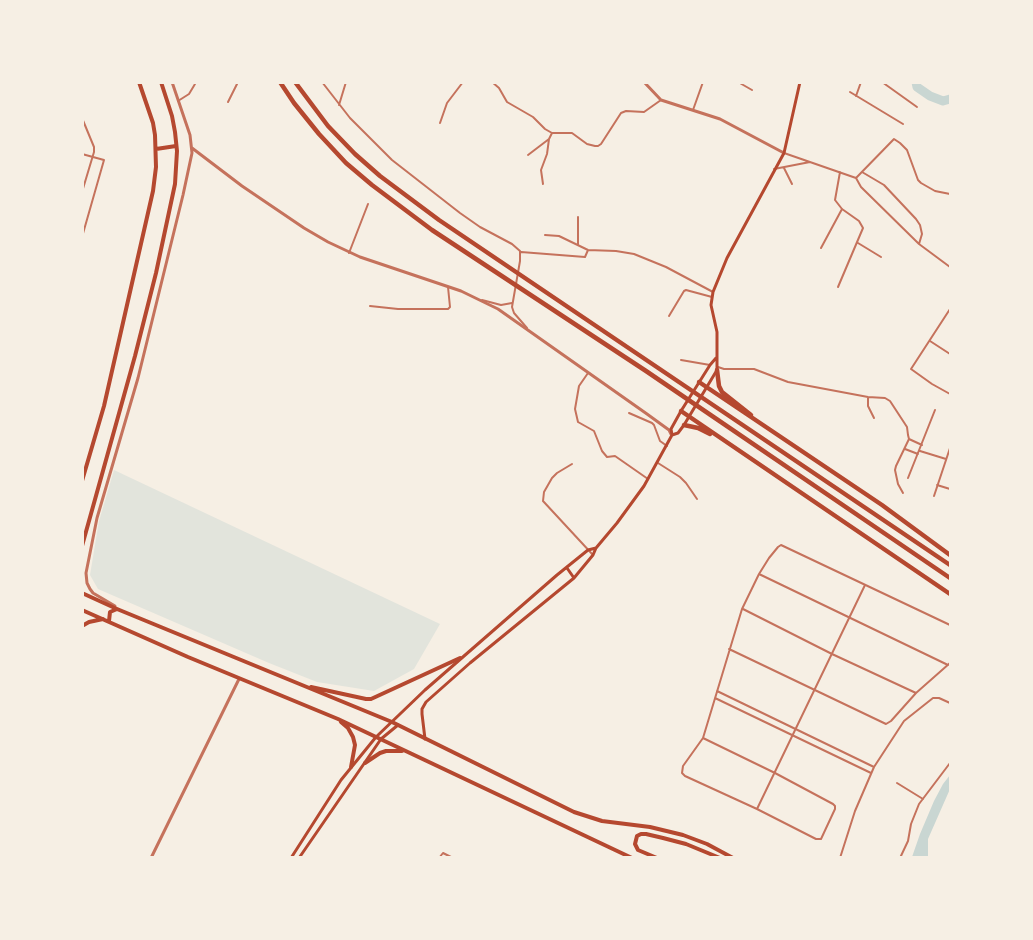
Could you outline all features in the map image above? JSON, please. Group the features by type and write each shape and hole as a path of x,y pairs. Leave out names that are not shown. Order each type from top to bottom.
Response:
{"highway":[{"path":"280,82 319,134 346,163 397,205 951,578"},
{"path":"295,82 328,126 355,154 380,176 439,220 951,565"},
{"path":"717,369 718,386 722,392 749,412 757,421"},
{"path":"698,384 882,505 951,555"},
{"path":"682,410 951,594"},
{"path":"684,425 698,428 723,440"}],"main road":[{"path":"82,481 104,406 153,191 156,149 153,123 139,82"},
{"path":"82,546 156,273 175,184 177,168 172,116 161,82"},
{"path":"672,435 678,433 684,425 717,369 717,332 711,305 713,292 727,258 784,153 801,82"},
{"path":"156,149 176,146"},
{"path":"425,740 422,714 424,705 470,663 574,578 648,479 667,446 672,435 671,429 716,358"},
{"path":"291,858 340,780 375,737 460,658 588,550 596,548"},
{"path":"567,568 574,578"},
{"path":"82,593 392,722 574,812 602,820 684,835 733,858"},
{"path":"82,610 239,679 338,719 632,858"},
{"path":"110,622 110,612 119,610"},
{"path":"82,626 104,619"},
{"path":"298,684 371,699 460,658"},
{"path":"338,719 348,728 353,737 355,746 351,767"},
{"path":"299,858 381,739 398,725"},
{"path":"365,763 386,751 406,751"},
{"path":"657,858 638,850 635,844 637,836 646,834 686,844 720,858"}],"street":[{"path":"119,610 93,593 87,583 86,573 98,518 138,378 183,195 192,148 190,135 172,82"},
{"path":"228,102 238,82"},
{"path":"322,82 366,135 408,172 480,227 512,244 520,251 585,257 588,250"},
{"path":"339,105 346,82"},
{"path":"440,123 447,103 463,82"},
{"path":"492,82 499,88 507,102 533,117 545,129 552,133 572,133 587,144 598,146 602,144 621,113 644,112 661,100"},
{"path":"644,82 661,100 720,119 784,153 856,178 861,187 919,244 951,267"},
{"path":"693,110 702,82"},
{"path":"738,82 752,90"},
{"path":"856,96 861,82"},
{"path":"882,82 917,107"},
{"path":"178,101 189,94 195,84"},
{"path":"849,92 903,124"},
{"path":"82,118 94,147 93,158 82,192"},
{"path":"543,184 541,170 552,133"},
{"path":"528,154 549,139"},
{"path":"856,178 894,139 907,150 921,183 935,191 951,194"},
{"path":"192,148 295,222 349,253 479,299 501,305 512,303"},
{"path":"82,154 104,160 82,237"},
{"path":"774,169 810,162"},
{"path":"784,168 792,184"},
{"path":"862,171 884,184 916,219 922,234 919,244"},
{"path":"838,287 862,230 861,224 842,209 835,200 840,172"},
{"path":"349,253 368,204"},
{"path":"821,248 842,209"},
{"path":"578,217 578,245"},
{"path":"545,235 559,236 588,250 634,254 666,267 713,292"},
{"path":"857,242 881,257"},
{"path":"520,251 512,303 514,313 528,330"},
{"path":"370,306 398,309 448,309 450,307 448,287"},
{"path":"669,316 686,290 712,297"},
{"path":"479,299 528,330 669,430 672,435"},
{"path":"951,309 912,368 932,384 951,394"},
{"path":"930,341 951,354"},
{"path":"681,360 710,365"},
{"path":"717,369 754,369 788,382 885,398 892,402 907,427 909,439 895,471 903,493"},
{"path":"588,374 579,386 575,409 578,422 594,431 607,457 615,456 648,479"},
{"path":"868,397 868,406 874,418"},
{"path":"908,478 935,410"},
{"path":"629,413 652,423 660,441 667,446"},
{"path":"909,439 922,445"},
{"path":"934,496 951,448"},
{"path":"905,449 946,460"},
{"path":"658,463 684,480 697,499"},
{"path":"572,464 552,478 544,492 543,501 593,555"},
{"path":"937,485 951,489"},
{"path":"703,738 775,772 835,806 823,837 816,839 685,776 682,772 683,766 703,738 742,609 759,574 781,545 951,625"},
{"path":"729,649 886,724 891,722 916,693 949,664 759,574"},
{"path":"757,809 866,585"},
{"path":"742,609 916,693"},
{"path":"151,858 239,679"},
{"path":"717,691 874,767"},
{"path":"840,858 855,811 874,767 904,721 935,697 951,704"},
{"path":"715,698 871,774"},
{"path":"900,858 908,841 913,818 923,799 951,763"},
{"path":"897,783 923,799"},
{"path":"439,858 443,854 453,858"}],"shaded area":[{"path":"114,470 440,624 414,669 374,691 317,682 98,589 90,575 99,521"},
{"path":"950,775 950,789 928,839 928,857 912,857 934,801"}],"waterway":[{"path":"916,82 917,87 930,96 943,101 950,99"}]}
